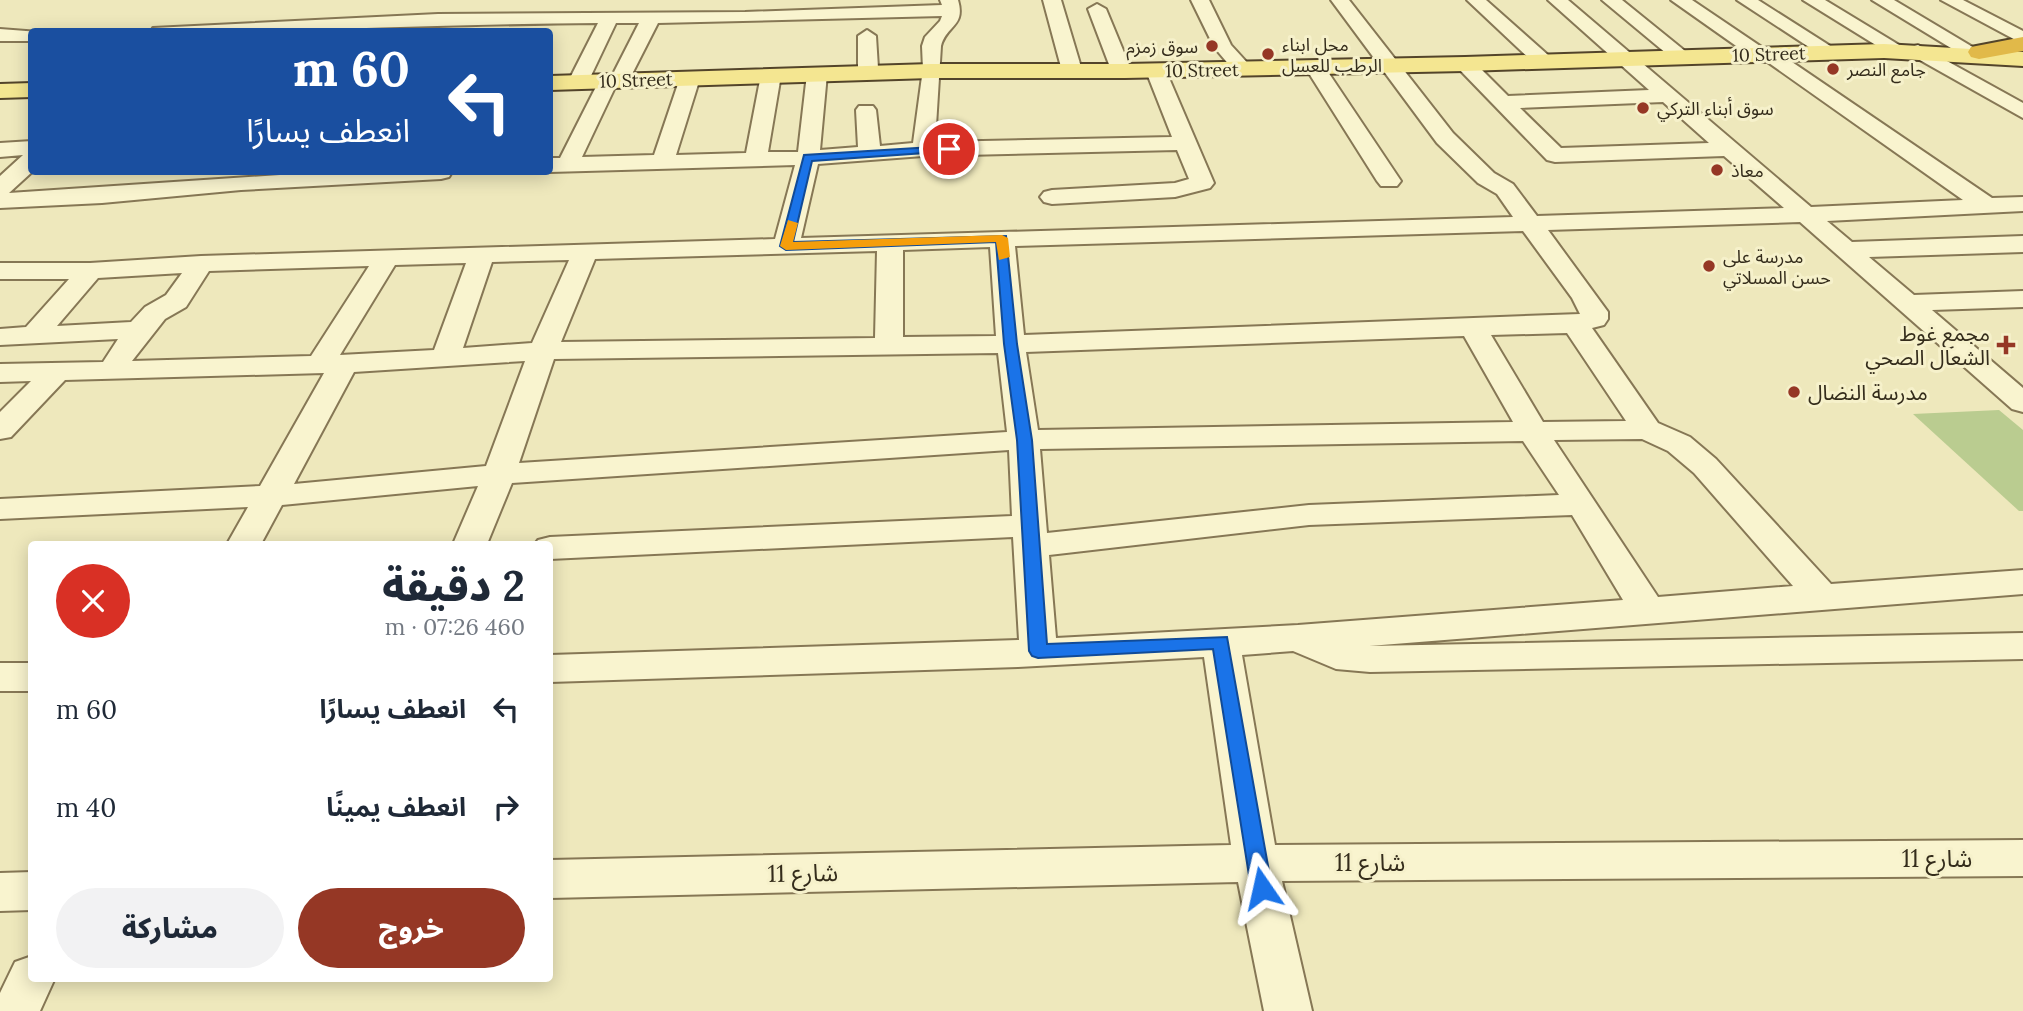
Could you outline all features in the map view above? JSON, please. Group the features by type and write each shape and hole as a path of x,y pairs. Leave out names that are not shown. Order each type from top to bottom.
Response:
{"highway":[{"path":"1975,52 2023,44"}],"main road":[{"name":"10 Street","path":"553,77 616,78 868,68 1156,71 1894,48 1975,52 2023,58"},
{"name":"10 Street","path":"616,78 690,78 931,69 1465,64 1761,52 1918,51 2023,58"},
{"name":"10 Street","path":"553,83 580,79"},
{"path":"0,91 28,90"},
{"path":"0,98 28,97"}],"street":[{"path":"433,25 456,0"},
{"path":"1052,0 1071,67"},
{"path":"1200,0 1223,47 1240,67"},
{"path":"0,373 332,364 543,351 1011,344 1575,324 1594,319 1594,312 1505,189 1486,178 1445,138 1340,0"},
{"path":"1476,0 1541,59"},
{"path":"1557,0 2023,403"},
{"path":"1611,0 1680,55"},
{"path":"1679,0 1761,52 1987,206"},
{"path":"1746,0 1825,49"},
{"path":"1812,0 1894,48"},
{"path":"1881,0 1975,52"},
{"path":"1950,0 2023,38"},
{"path":"326,28 485,25 562,17 652,18 951,5 949,23 937,32 931,42 923,149"},
{"path":"1097,9 1120,67"},
{"path":"554,35 562,17"},
{"path":"580,79 610,17"},
{"path":"559,165 652,18"},
{"path":"867,36 868,68"},
{"path":"1918,51 2023,112"},
{"path":"1465,64 1552,153 1559,156 1727,149"},
{"path":"1314,67 1389,181"},
{"path":"1052,197 1175,190 1202,183 1156,71"},
{"path":"786,246 808,158 817,74"},
{"path":"756,159 771,75"},
{"path":"663,162 690,78"},
{"path":"1503,102 1666,96"},
{"path":"866,110 869,153"},
{"path":"559,165 808,158 923,149 1186,143"},
{"path":"0,150 28,148"},
{"path":"0,189 28,163"},
{"path":"0,201 102,197 245,177 338,175"},
{"path":"0,271 90,271 201,264 482,254 1806,215 2023,204"},
{"path":"1002,238 1011,344 1024,440 1038,651"},
{"path":"889,346 890,243"},
{"path":"1848,250 2023,244"},
{"path":"471,541 499,474 543,351 585,252"},
{"path":"446,356 482,254"},
{"path":"246,541 387,258"},
{"path":"112,369 139,330 155,313 176,301 201,264"},
{"path":"35,334 90,271"},
{"path":"1910,303 2023,299"},
{"path":"1575,324 1647,430"},
{"path":"1472,326 1552,463 1582,504 1646,608"},
{"path":"0,337 139,330"},
{"path":"0,430 58,370"},
{"path":"0,509 269,496 499,474 1024,440 1647,430 1679,444 1705,466 1819,594"},
{"path":"553,548 1030,536 1309,515 1582,504"},
{"path":"553,669 1038,651 1296,638 1819,594 2023,582"},
{"path":"1296,638 1336,656 1370,659 2019,651"},
{"path":"1221,642 1256,863 1288,1011"},
{"path":"0,677 28,677"},
{"name":"شارع 11","path":"553,879 1256,863 2023,858"},
{"path":"0,892 28,891"},
{"path":"16,1011 30,982"}],"green space":[{"path":"1999,410 2023,430 2023,511 2019,511 1913,414"}],"slow traffic":[{"path":"792,223 786,246 1002,238 1004,257"}],"place":[{"name":"سوق زمزم","path":"1212,46"},
{"name":"محل ابناء الرطب للعسل","path":"1268,54"},
{"name":"جامع النصر","path":"1833,69"},
{"name":"سوق أبناء التركي","path":"1643,108"},
{"name":"معاذ","path":"1717,170"},
{"name":"مدرسة على حسن المسلاتي","path":"1709,266"},
{"name":"مجمع غوط الشعال الصحي","path":"2006,345"},
{"name":"مدرسة النضال","path":"1794,392"}],"route":[{"path":"949,149 808,158 786,246 1002,238 1011,344 1024,440 1038,651 1221,642 1262,888"}]}
